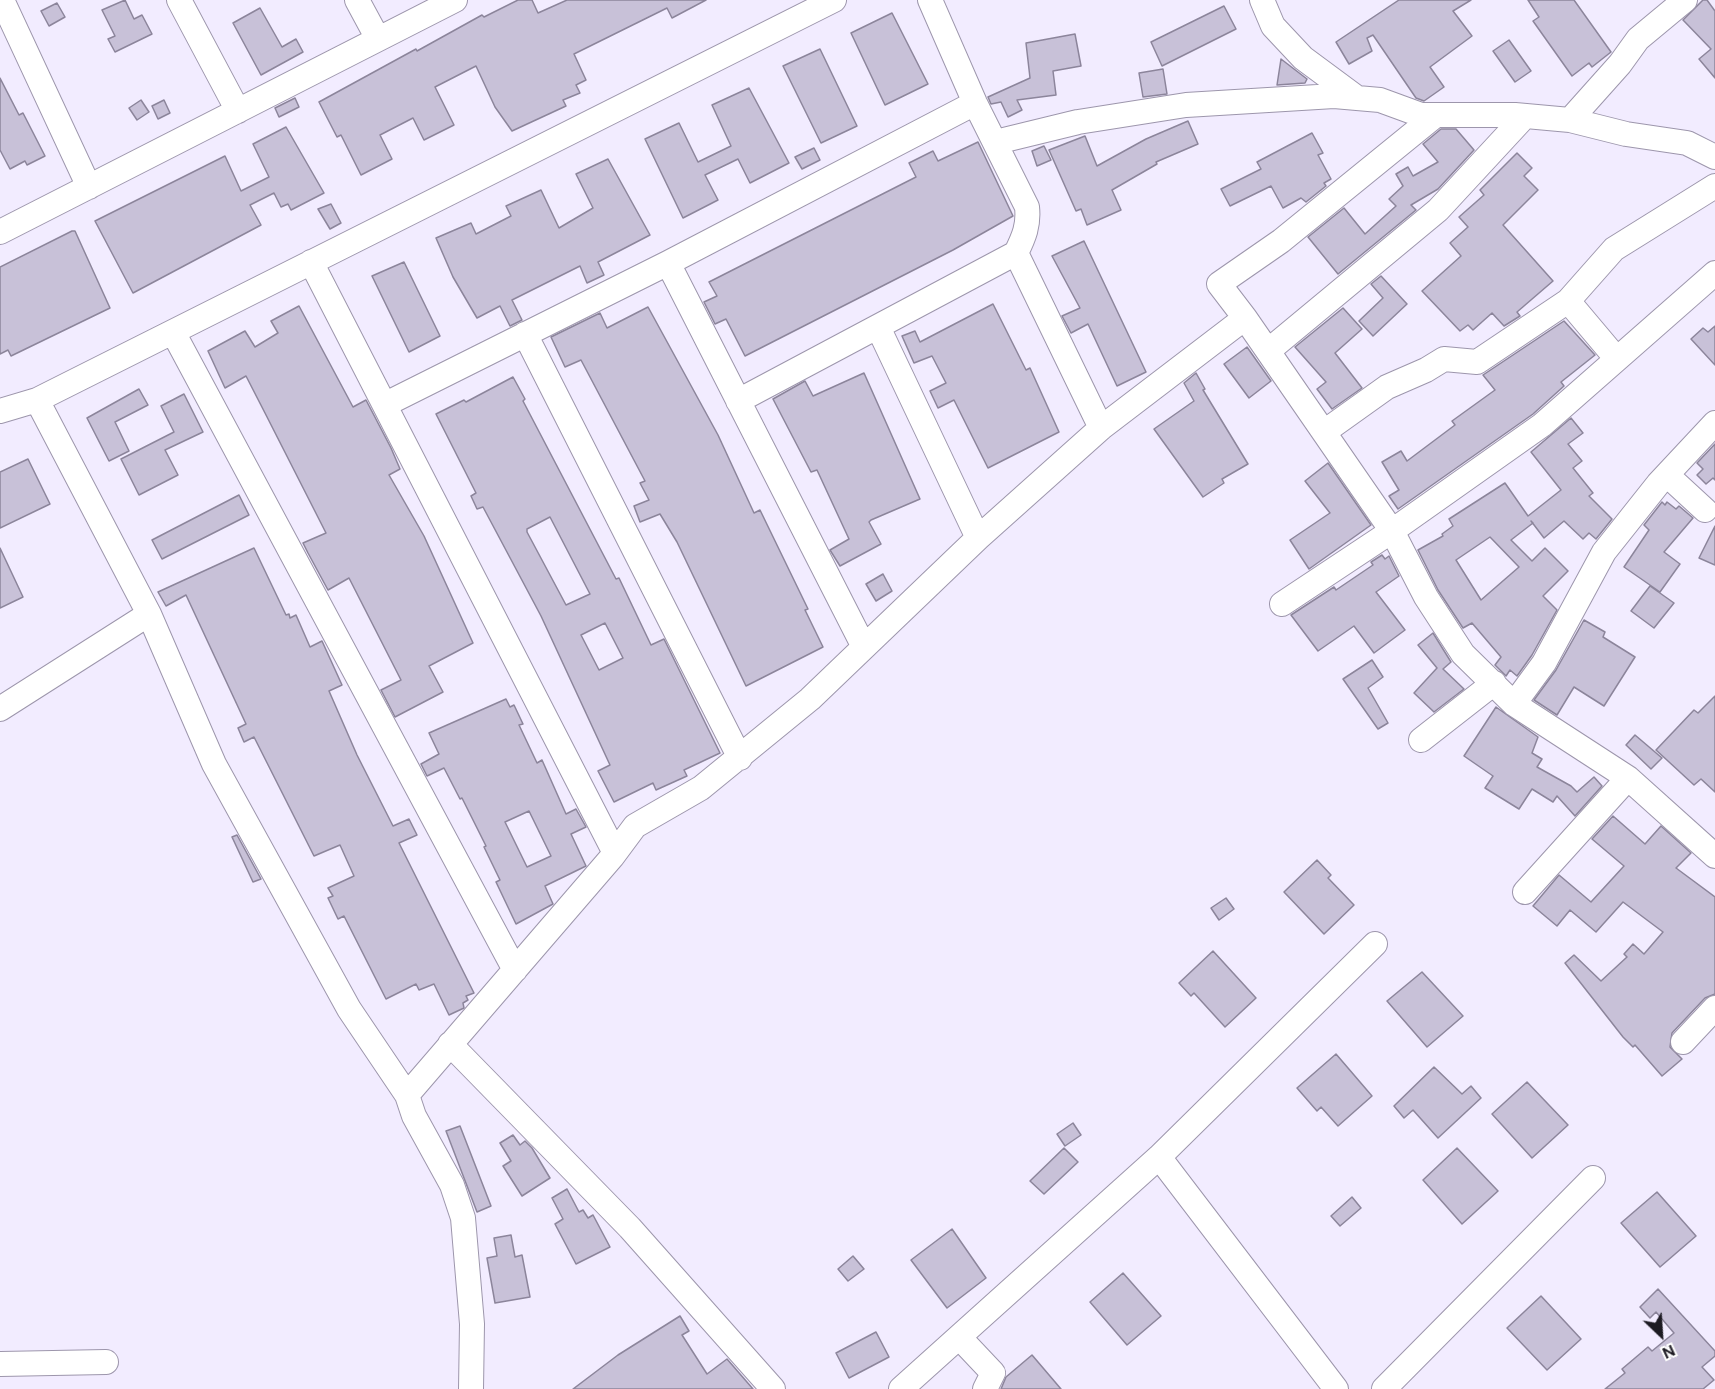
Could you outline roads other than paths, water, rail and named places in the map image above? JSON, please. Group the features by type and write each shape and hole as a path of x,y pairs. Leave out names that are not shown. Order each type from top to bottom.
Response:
{"street":[{"path":"2,0 89,187"},
{"path":"178,0 238,111"},
{"path":"357,0 378,39"},
{"path":"0,232 455,0"},
{"path":"0,411 37,400 834,0"},
{"path":"738,401 1016,253 1028,220 1027,207 975,103 930,0"},
{"path":"1262,0 1273,26 1303,58 1358,98"},
{"path":"1570,120 1620,64 1638,39 1685,0"},
{"path":"996,142 1078,122 1186,105 1334,96 1380,100 1421,115 1525,116 1570,120 1626,134 1687,143 1715,157"},
{"path":"386,404 668,263 975,103"},
{"path":"1436,116 1281,241 1220,285 1392,531 1426,597 1463,654 1514,704 1628,778 1713,851"},
{"path":"1268,351 1438,210 1525,116"},
{"path":"1324,432 1387,387 1426,370 1444,359 1477,362 1568,301 1614,249 1715,186"},
{"path":"1016,253 1101,428"},
{"path":"311,262 614,851"},
{"path":"668,263 864,647"},
{"path":"1282,604 1392,531 1542,425 1715,273"},
{"path":"1568,301 1616,358"},
{"path":"407,1095 634,826 701,788 740,758 810,699 978,538 1101,428 1245,318"},
{"path":"878,327 978,538"},
{"path":"173,332 515,969"},
{"path":"525,334 740,758"},
{"path":"37,400 149,614 214,764 349,1009 407,1095 414,1116 452,1185 463,1218 472,1324 471,1389"},
{"path":"1514,704 1544,663 1604,552 1667,475 1715,423"},
{"path":"1667,475 1704,510"},
{"path":"0,709 149,614"},
{"path":"1421,740 1494,683"},
{"path":"1525,892 1628,778"},
{"path":"901,1389 1159,1157 1375,944"},
{"path":"1683,1042 1715,1008"},
{"path":"450,1044 630,1228 773,1389"},
{"path":"1159,1157 1336,1389"},
{"path":"1384,1389 1593,1178"},
{"path":"958,1337 993,1373 985,1389"},
{"path":"0,1364 106,1362"}]}
